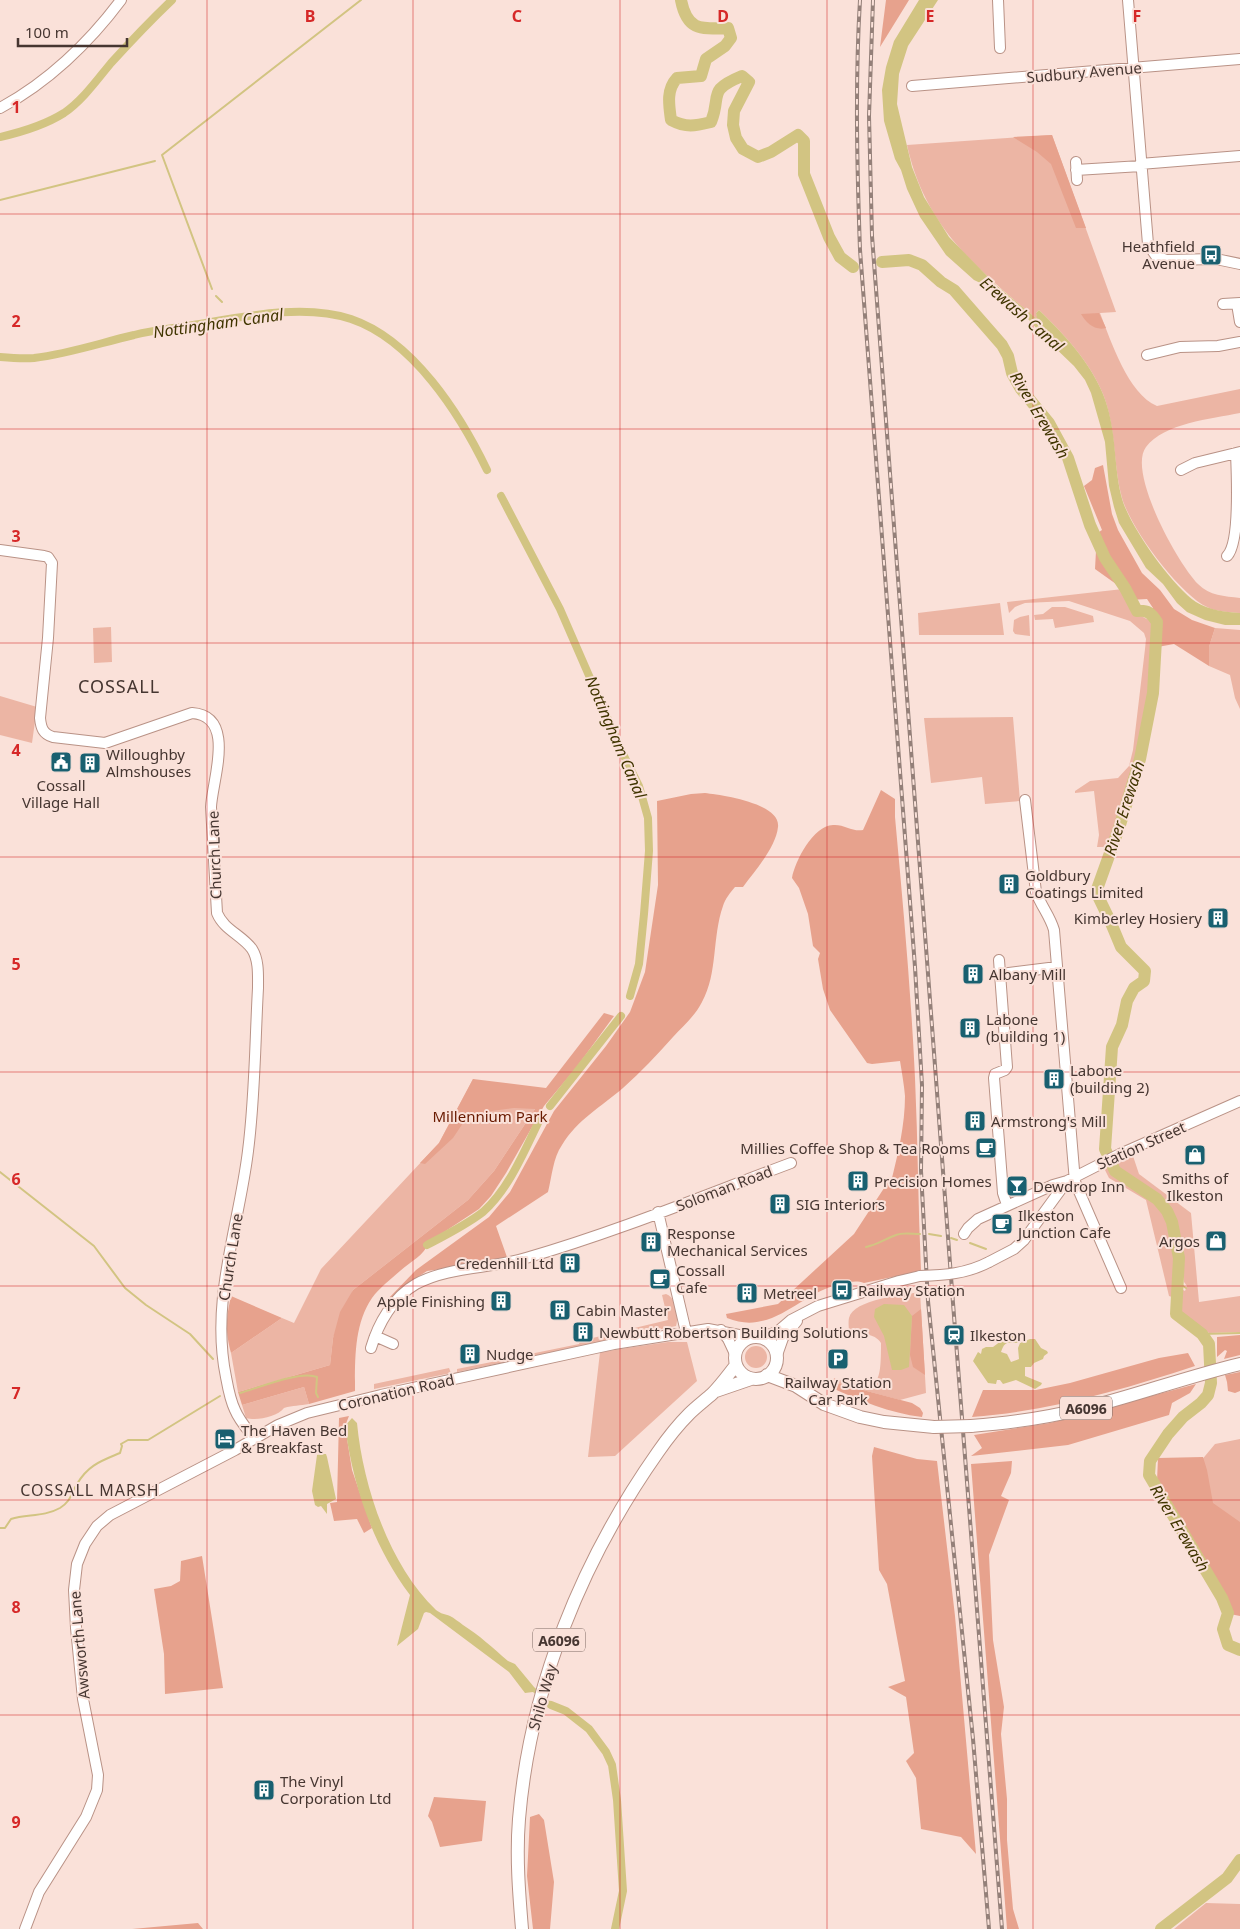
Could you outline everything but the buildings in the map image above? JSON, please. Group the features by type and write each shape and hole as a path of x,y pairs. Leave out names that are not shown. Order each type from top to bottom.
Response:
{"main road":[{"path":"756,1337 771,1342 775,1347 777,1358 773,1370 767,1375 751,1378 740,1372 735,1359 742,1342 756,1337"},
{"name":"A6096","path":"777,1358 796,1386"},
{"name":"Shilo Way","path":"522,1929 518,1839 523,1781 533,1726 556,1648 575,1598 619,1512 651,1462 677,1427 713,1393 735,1359"},
{"name":"A6096","path":"767,1375 796,1386 824,1404 860,1417 891,1423 934,1427 971,1426 1020,1421 1077,1410 1199,1374 1240,1364"},
{"name":"Shilo Way","path":"713,1393 751,1378"}],"street":[{"path":"0,108 18,98 51,74 98,28 121,0"},
{"path":"998,0 1000,48"},
{"path":"1128,0 1146,241 1153,253 1166,260 1216,259 1240,264"},
{"name":"Sudbury Avenue","path":"912,86 928,90 1133,68 1240,59"},
{"path":"1076,170 1240,156"},
{"path":"1223,304 1239,303 1240,322"},
{"path":"1148,355 1165,355 1180,347 1218,346 1240,342"},
{"path":"1181,470 1195,463 1238,453 1239,521 1236,545 1234,550 1227,556"},
{"name":"Church Lane","path":"0,550 48,557 52,567 48,638 40,718 42,730 53,736 104,743 192,713 208,718 215,728 219,763 212,803 217,913 223,924 252,949 257,968 258,988 250,1132 246,1170 230,1246 222,1319 224,1368 232,1403 238,1416 254,1438"},
{"path":"1025,800 1035,884 1041,904 1048,913 1054,930 1070,1178 1120,1288"},
{"path":"999,960 1007,1066 1005,1070 995,1074 994,1078 1003,1193 1007,1205"},
{"path":"1001,974 1057,967"},
{"name":"Station Street","path":"964,1234 978,1219 1007,1205 1240,1101"},
{"name":"Soloman Road","path":"371,1348 383,1317 414,1285 426,1279 528,1258 624,1226 790,1163"},
{"name":"Station Street","path":"802,1314 818,1306 861,1292 920,1276 959,1274 989,1262 1014,1249 1024,1240 1070,1178"},
{"name":"Soloman Road","path":"658,1212 686,1332"},
{"path":"756,1337 777,1332 790,1320 802,1314"},
{"path":"777,1358 783,1338 802,1314"},
{"name":"Coronation Road","path":"254,1438 278,1425 307,1413 381,1394 614,1344 708,1329 756,1337"},
{"path":"721,1330 728,1339 735,1359"},
{"path":"375,1336 393,1344"},
{"name":"Awsworth Lane","path":"25,1929 40,1892 86,1817 97,1790 98,1775 83,1699 74,1615 75,1575 85,1544 97,1526 110,1515 254,1438"}],"green space":[{"path":"1052,135 1116,312 1100,313 1115,352 1137,390 1147,400 1157,406 1240,389 1240,413 1189,423 1164,432 1146,447 1142,459 1143,476 1149,496 1157,517 1179,558 1198,584 1207,591 1218,595 1240,598 1240,613 1215,610 1196,600 1169,573 1143,540 1125,507 1121,494 1110,419 1098,382 1084,360 1067,339 1039,310 1036,313 1038,320 994,282 956,244 926,200 915,174 907,145"},
{"path":"1123,589 1136,613 1152,622 1150,680 1141,737 1126,793 1107,847 1097,847 1099,835 1094,791 1075,793 1075,791 1090,781 1118,778 1129,766 1133,750 1145,649 1146,639 1144,633 1130,621 1069,601 1025,603 1015,607 1009,613 1007,602"},
{"path":"1000,603 1004,635 919,635 918,613"},
{"path":"1052,607 1065,607 1093,616 1094,622 1055,628 1053,619 1035,620 1034,615 1043,614"},
{"path":"1029,615 1030,636 1015,634 1013,631 1014,620"},
{"path":"111,627 112,662 94,663 93,628"},
{"path":"1215,628 1240,630 1240,709 1235,698 1230,675 1209,666 1209,647"},
{"path":"0,696 37,707 32,743 0,735"},
{"path":"1013,717 1020,801 985,804 982,777 931,783 924,718"},
{"name":"Millennium Park","path":"473,1079 535,1109 494,1171 468,1200 353,1290 333,1338 330,1365 238,1392 231,1353 282,1318 294,1323 321,1269 439,1143"},
{"path":"1133,1156 1139,1174 1191,1213 1199,1302 1240,1296 1240,1332 1209,1333 1180,1312 1181,1289 1185,1291 1187,1286 1184,1282 1182,1247 1176,1224 1164,1204 1117,1169 1115,1164"},
{"path":"1108,1166 1120,1179 1145,1194 1165,1215 1174,1241 1176,1255 1175,1298 1169,1296 1146,1200 1109,1178 1104,1168"},
{"path":"920,1292 926,1393 900,1400 833,1382 834,1378 860,1385 868,1385 874,1383 878,1378 881,1343 875,1337 863,1334 849,1334 849,1318 853,1312 869,1302"},
{"path":"666,1294 672,1299 676,1308 676,1326 457,1372 457,1369 579,1344 580,1341 668,1320 662,1295"},
{"path":"668,1342 687,1342 697,1381 615,1456 588,1457 600,1352"},
{"path":"756,1346 764,1349 767,1357 764,1365 756,1368 748,1365 745,1357 748,1349"},
{"path":"449,1368 451,1373 374,1389 374,1384"},
{"path":"304,1387 309,1404 290,1406 266,1418 246,1418 242,1405"},
{"path":"1240,1439 1240,1535 1216,1521 1190,1474 1215,1444"},
{"path":"1206,1903 1240,1904 1240,1929 1174,1929"}],"shaded area":[{"path":"886,0 909,0 880,47"},
{"path":"919,0 938,0 908,46 899,74 897,104 912,167 924,197 949,237 996,285 1037,319 1036,313 1039,310 1084,360 1103,394 1111,420 1121,495 1125,507 1141,537 1163,568 1186,594 1206,607 1240,613 1240,625 1225,625 1205,620 1187,612 1177,603 1163,584 1146,568 1119,523 1109,486 1105,442 1091,393 1085,380 1074,366 1028,319 993,289 974,280 946,255 920,217 895,159 884,121 882,90 886,67 894,41"},
{"path":"1052,135 1086,228 1076,228 1051,164 1037,152 1013,137"},
{"path":"1099,313 1106,328 1102,329 1091,326 1081,314"},
{"path":"1103,465 1112,514 1118,530 1142,573 1160,590 1174,609 1192,620 1215,628 1209,647 1209,666 1174,644 1152,648 1152,622 1147,619 1153,608 1147,599 1129,600 1123,589 1095,569 1096,551 1090,538 1102,530 1084,486 1092,480 1095,468"},
{"path":"881,790 895,799 913,1045 921,1271 864,1283 850,1282 841,1284 812,1295 772,1318 758,1322 743,1322 727,1318 726,1314 778,1304 854,1234 888,1182 891,1182 901,1139 905,1107 905,1092 900,1061 867,1063 830,1010 823,989 818,959 820,953 813,946 808,914 799,888 792,878 801,854 819,831 833,825 863,830"},
{"path":"705,793 736,798 760,806 770,812 776,819 778,827 773,843 759,866 743,887 735,887 724,903 717,930 713,967 707,991 699,1007 689,1021 643,1070 568,1136 553,1167 548,1192 496,1226 508,1260 427,1271 407,1284 386,1306 386,1301 416,1270 489,1217 510,1192 554,1111 606,1046 630,1012 645,972 658,885 657,801"},
{"path":"604,1013 614,1016 576,1068 544,1106 491,1196 479,1209 429,1242 421,1255 404,1267 372,1298 366,1308 359,1331 355,1391 309,1404 304,1387 242,1405 238,1392 330,1365 333,1338 340,1312 353,1290 468,1200 494,1171 535,1109 514,1108 477,1113 467,1117 453,1138 425,1164 420,1163 439,1143 473,1079 546,1088"},
{"path":"231,1296 282,1318 231,1353 227,1324"},
{"path":"884,1304 904,1305 912,1316 909,1367 901,1370 892,1370 884,1336 874,1317 875,1309"},
{"path":"921,1309 925,1375 913,1367 910,1355 912,1316"},
{"path":"1009,1335 1014,1336 1018,1343 1006,1344 1001,1352 1007,1354 1011,1362 1019,1359 1018,1348 1020,1343 1030,1339 1035,1339 1041,1348 1048,1353 1031,1367 1025,1367 1025,1376 1042,1383 1035,1389 1016,1380 1003,1384 1000,1380 997,1380 996,1384 988,1383 973,1361 978,1352 981,1354 982,1349 993,1347"},
{"path":"1240,1335 1240,1355 1224,1359 1227,1351 1225,1350 1217,1357 1217,1337"},
{"path":"1188,1353 1195,1366 1140,1383 1057,1405 972,1417 983,1390 1036,1390 1070,1383 1159,1358"},
{"path":"1240,1372 1240,1391 1235,1393 1228,1391 1225,1375"},
{"path":"833,1382 912,1403 920,1408 923,1413 922,1417 898,1413 864,1402 830,1387"},
{"path":"1196,1384 1190,1393 1172,1403 1169,1415 1068,1445 971,1456 982,1448 974,1435 1050,1423"},
{"path":"349,1416 345,1426 352,1470 372,1528 364,1533 357,1519 334,1521 330,1503 337,1502 339,1418"},
{"path":"352,1418 357,1423 365,1472 381,1523 392,1548 419,1592 436,1610 455,1619 508,1661 515,1664 534,1687 552,1703 550,1707 533,1692 525,1693 509,1672 430,1613 424,1613 418,1629 397,1646 410,1595 385,1556 375,1536 359,1493 345,1426"},
{"path":"874,1447 917,1459 937,1461 955,1616 976,1854 961,1837 921,1829 916,1778 906,1761 914,1753 906,1697 888,1687 905,1681 887,1584 879,1570 872,1456"},
{"path":"326,1454 336,1499 327,1504 327,1514 321,1506 315,1505 312,1491 317,1455"},
{"path":"1203,1457 1213,1503 1240,1522 1240,1616 1230,1614 1157,1481 1158,1458"},
{"path":"1012,1461 1011,1473 1001,1496 1009,1500 989,1555 993,1640 1004,1707 1001,1734 1007,1799 1007,1840 1013,1909 1019,1929 1007,1929 971,1464"},
{"path":"202,1556 223,1688 165,1694 164,1654 154,1589 171,1586 180,1581 181,1561"},
{"path":"434,1797 486,1801 482,1841 440,1847 432,1822 428,1816"},
{"path":"539,1814 544,1820 554,1882 550,1929 533,1929 527,1876 530,1817"},
{"path":"198,1923 203,1929 132,1929"}],"waterway":[{"name":"Nottingham Canal","path":"0,137 41,125 71,108 111,63 172,0"},
{"path":"212,289 162,155 361,0"},
{"name":"River Erewash","path":"681,0 687,18 691,23 703,28 728,28 731,38 725,46 706,59 701,76 677,78 671,88 669,98 671,120 691,126 711,122 719,90 742,76 749,82 734,111 733,125 736,138 743,149 758,157 771,152 798,135 804,141 804,174 829,237 840,257 853,267"},
{"path":"0,200 155,161"},
{"name":"River Erewash","path":"882,262 909,260 922,265 941,282 954,290 1002,345 1008,356 1012,373 1021,389 1049,423 1068,458 1090,525 1105,558 1125,588 1137,611 1149,613 1157,622 1153,693 1140,759 1120,825 1096,892 1121,947 1145,971 1144,981 1134,988 1127,1001 1122,1025 1112,1047 1105,1149 1115,1171 1157,1199 1167,1211 1172,1222 1179,1258 1176,1314 1202,1334 1209,1344 1211,1383 1208,1395 1183,1417 1168,1434 1150,1461 1149,1475 1222,1598 1228,1613 1223,1629 1228,1645 1240,1650"},
{"path":"216,296 222,302"},
{"name":"Nottingham Canal","path":"0,357 34,358 47,356 149,332 252,315 293,312 333,314 374,329 414,361 448,403 476,448 487,470"},
{"name":"Nottingham Canal","path":"501,496 560,609 639,786 648,818 649,851 639,964 630,996"},
{"name":"Nottingham Canal","path":"550,1106 621,1016"},
{"name":"Nottingham Canal","path":"427,1245 470,1221 493,1202 516,1168 541,1117"},
{"path":"0,1172 94,1246 125,1288 146,1305 190,1334 213,1359"},
{"path":"866,1247 899,1234 920,1234"},
{"path":"929,1234 941,1236"},
{"path":"951,1238 957,1240"},
{"path":"970,1243 986,1249"},
{"path":"1178,1283 1186,1288"},
{"path":"1202,1334 1240,1333"},
{"path":"240,1393 290,1378 310,1375 317,1377 316,1393 318,1397"},
{"path":"0,1528 5,1528 11,1519 48,1513 60,1508 69,1500 86,1472 101,1461 120,1453 121,1444 128,1440 148,1440 220,1396"},
{"name":"Nottingham Canal","path":"551,1705 566,1711 589,1729 606,1752 612,1765 617,1800 623,1891 615,1929"},
{"name":"River Erewash","path":"1161,1929 1227,1878 1240,1860"}],"railway":[{"path":"860,0 857,62 860,250 915,967 922,1085 921,1171 928,1301 973,1739 989,1929"},
{"path":"873,0 869,116 872,236 1002,1929"}],"place":[{"name":"Heathfield Avenue","path":"1211,255"},
{"name":"Cossall Village Hall","path":"61,762"},
{"name":"Willoughby Almshouses","path":"90,763"},
{"name":"Goldbury Coatings Limited","path":"1009,884"},
{"name":"Kimberley Hosiery","path":"1218,918"},
{"name":"Albany Mill","path":"973,974"},
{"name":"Labone (building 1)","path":"970,1028"},
{"name":"Labone (building 2)","path":"1054,1079"},
{"name":"Armstrong's Mill","path":"975,1121"},
{"name":"Millies Coffee Shop & Tea Rooms","path":"986,1148"},
{"name":"Smiths of Ilkeston","path":"1195,1155"},
{"name":"Precision Homes","path":"858,1181"},
{"name":"Dewdrop Inn","path":"1017,1186"},
{"name":"SIG Interiors","path":"780,1204"},
{"name":"Ilkeston Junction Cafe","path":"1002,1224"},
{"name":"Argos","path":"1216,1241"},
{"name":"Response Mechanical Services","path":"651,1242"},
{"name":"Credenhill Ltd","path":"570,1263"},
{"name":"Cossall Cafe","path":"660,1279"},
{"name":"Railway Station","path":"842,1290"},
{"name":"Metreel","path":"747,1293"},
{"name":"Apple Finishing","path":"501,1301"},
{"name":"Cabin Master","path":"560,1310"},
{"name":"Newbutt Robertson Building Solutions","path":"583,1332"},
{"name":"Ilkeston","path":"954,1335"},
{"name":"Nudge","path":"470,1354"},
{"name":"Railway Station Car Park","path":"838,1359"},
{"name":"The Haven Bed & Breakfast","path":"225,1439"},
{"name":"The Vinyl Corporation Ltd","path":"264,1790"}],"district":[{"name":"COSSALL","path":"119,686"},
{"name":"COSSALL MARSH","path":"90,1490"}],"water label":[{"name":"Erewash Canal","path":"1022,314"}]}
